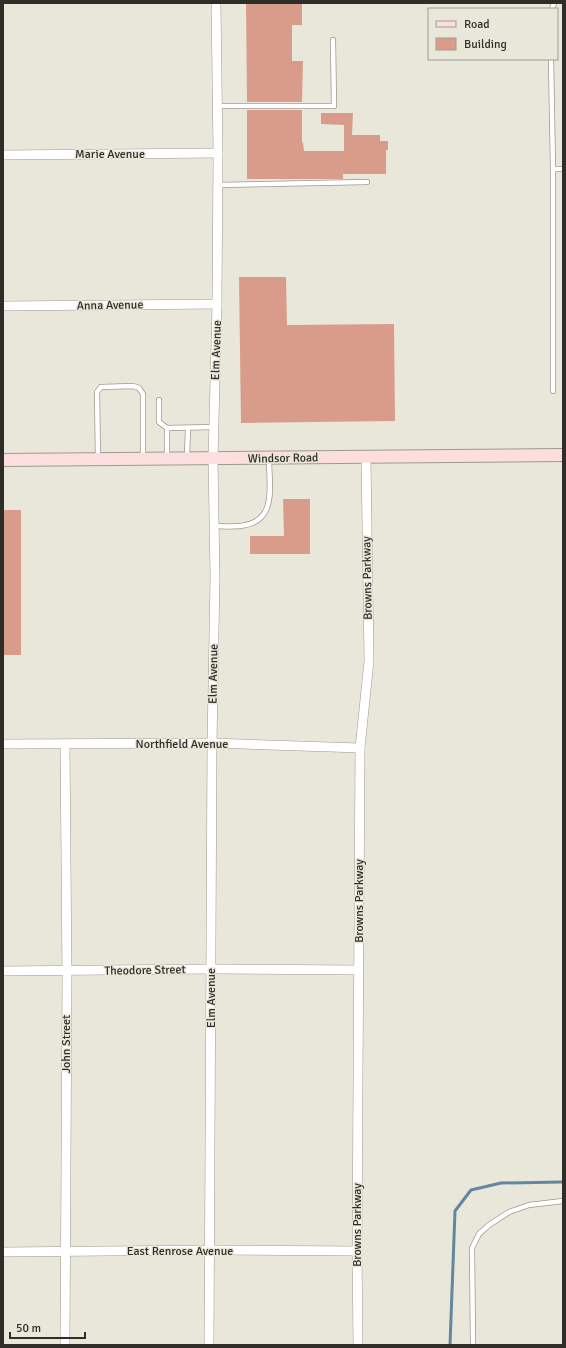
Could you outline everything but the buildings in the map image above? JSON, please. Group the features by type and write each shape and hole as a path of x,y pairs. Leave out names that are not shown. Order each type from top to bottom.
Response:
{"street":[{"name":"Elm Avenue","path":"209,1345 212,743 215,577 213,459 218,185 216,3"},
{"name":"Marie Avenue","path":"3,155 218,153"},
{"name":"Anna Avenue","path":"3,306 217,304"},
{"name":"Windsor Road","path":"3,460 563,456"},
{"name":"Browns Parkway","path":"358,1345 357,1251 360,748 369,661 366,458"},
{"name":"Northfield Avenue","path":"3,744 212,743 360,748"},
{"name":"John Street","path":"65,744 65,1345"},
{"name":"Theodore Street","path":"3,971 211,969 358,970"},
{"name":"East Renrose Avenue","path":"3,1252 210,1250 357,1251"}],"lane":[{"path":"217,106 334,106 333,40"},
{"path":"551,60 553,169 553,391"},
{"path":"553,169 563,169"},
{"path":"218,185 367,182"},
{"path":"98,460 98,389 101,387 133,386 139,388 143,394 143,459"},
{"path":"159,400 159,422 167,428 214,427"},
{"path":"167,428 167,459"},
{"path":"187,459 188,428"},
{"path":"214,526 240,526 254,522 264,515 269,505 269,459"},
{"path":"473,1345 472,1248 479,1234 489,1225 509,1212 529,1205 563,1201"}],"waterway":[{"path":"450,1345 455,1211 471,1190 501,1183 563,1182"}]}
